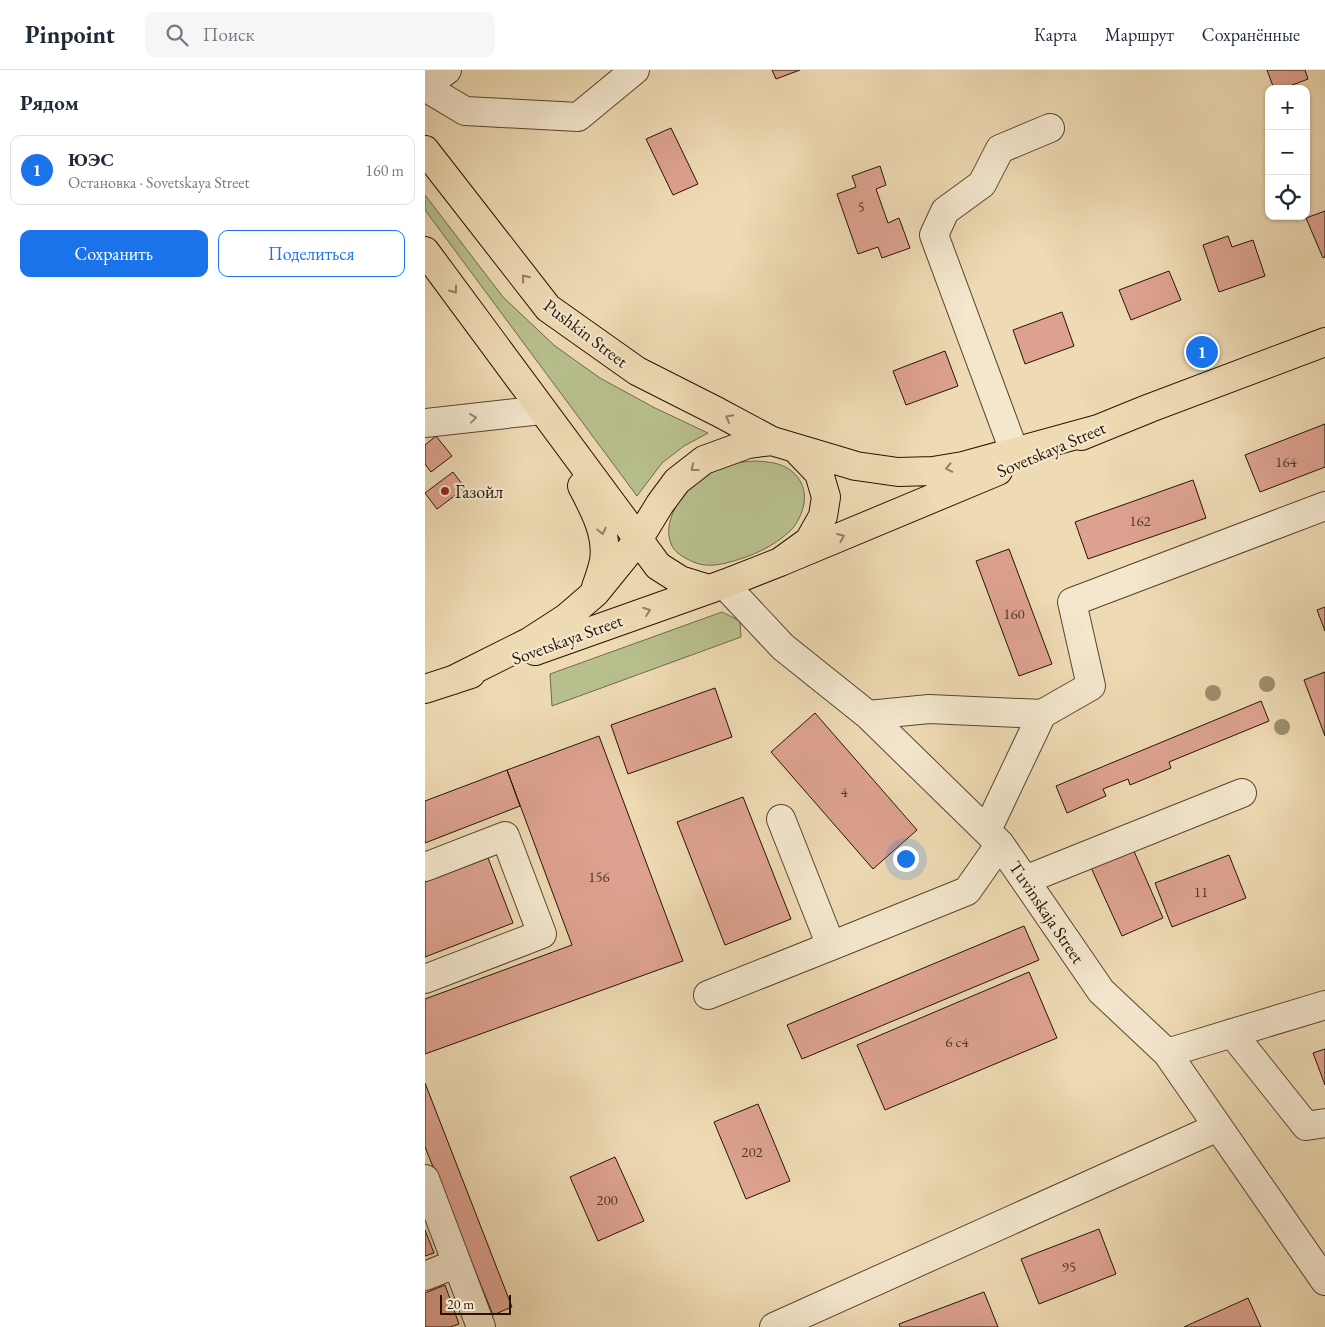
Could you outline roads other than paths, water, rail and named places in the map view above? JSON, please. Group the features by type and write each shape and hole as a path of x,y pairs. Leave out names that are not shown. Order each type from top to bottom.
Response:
{"main road":[{"name":"Pushkin Street","path":"425,150 548,308 637,371 784,445 856,466 898,472 933,471 963,466 1098,429"},
{"path":"425,250 542,410 638,540 658,566 680,580 716,586 780,562 809,541 823,516 826,498 819,473 784,445 748,444 703,460 677,481 638,540 595,593 566,618 529,642 453,680"},
{"name":"Sovetskaya Street","path":"780,562 1098,429 1325,342"},
{"path":"542,410 598,515 604,540 604,560 595,593"},
{"name":"Sovetskaya Street","path":"425,689 716,586"}],"street":[{"path":"447,70 425,87 465,111 578,117 635,70"},
{"path":"1013,451 934,235 945,211 982,184 1000,149 1050,128"},
{"path":"425,423 542,410"},
{"path":"868,714 929,709 1042,714 1091,686 1072,602 1325,506"},
{"name":"Tuvinskaja Street","path":"716,586 783,646 868,714 993,837 1025,880 1101,991 1167,1053 1325,1281"},
{"path":"708,995 967,890 993,837 1042,714"},
{"path":"1025,880 1242,793"},
{"path":"781,819 831,946"},
{"path":"425,867 505,836 542,934 425,978"},
{"path":"1167,1053 1325,1005"},
{"path":"1231,1033 1307,1126 1325,1123"},
{"path":"774,1327 1218,1127"},
{"path":"427,1190 481,1327"},
{"path":"425,1276 457,1263"}],"place":[{"name":"ЮЭС","path":"1202,352"},
{"name":"Газойл","path":"445,491"}]}
